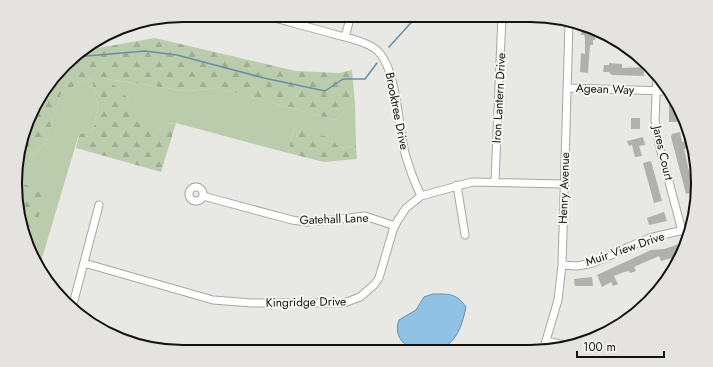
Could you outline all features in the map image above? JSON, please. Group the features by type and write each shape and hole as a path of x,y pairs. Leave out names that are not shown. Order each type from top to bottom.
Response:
{"street":[{"name":"Brooktree Drive","path":"290,22 345,37 374,47 387,61 392,75 404,152 410,172 421,196"},
{"path":"345,37 349,22"},
{"name":"Iron Lantern Drive","path":"495,181 502,22"},
{"name":"Henry Avenue","path":"545,345 558,300 562,265 569,27"},
{"name":"Jares Court","path":"656,83 656,120 659,144 684,228"},
{"name":"Agean Way","path":"567,88 662,91"},
{"name":"Kingridge Drive","path":"84,263 213,300 252,303 344,303 360,297 380,278 395,226 406,208 421,196 472,182 495,181 564,184"},
{"path":"457,185 465,235"},
{"name":"Gatehall Lane","path":"203,196 292,220 313,221 365,216 395,226"},
{"path":"74,302 99,205"},
{"name":"Muir View Drive","path":"562,265 577,266 593,263 649,238 683,230"},
{"path":"546,341 556,343"}],"green space":[{"path":"155,38 296,71 339,73 352,70 355,104 335,120 218,88 187,91 107,79 128,98 131,114 149,120 153,134 166,124 176,123 161,172 76,148 79,134 93,131 98,106 91,77 61,94 46,142 23,164 34,122 49,94 69,69 95,48"},
{"path":"91,77 98,106 93,131 79,134 42,260 32,237 35,231 22,193 23,164 46,142 61,94"},
{"path":"106,79 187,91 218,88 335,120 355,104 356,146 339,148 294,128 288,153 176,123 166,124 153,134 130,114 128,98"},
{"path":"294,128 331,138 339,148 356,146 357,159 324,162 288,153"},
{"path":"22,182 44,196 35,231 32,237 23,205"}],"water":[{"path":"433,294 448,294 459,299 466,307 460,328 454,338 447,345 406,345 399,337 397,329 399,320 416,310 424,297"}],"building":[{"path":"581,31 595,36 593,45 590,45 588,73 580,72 581,53 585,54 585,39 584,35 581,35"},
{"path":"609,63 622,64 622,68 642,67 644,69 644,76 612,75 609,72 603,72 604,65 609,65"},
{"path":"669,104 670,104 678,122 669,122"},
{"path":"631,118 640,118 640,129 631,129"},
{"path":"680,132 682,142 685,141 687,148 684,149 691,180 691,198 689,193 686,194 671,137 672,134"},
{"path":"643,137 645,145 639,146 642,156 635,157 632,145 629,146 627,141"},
{"path":"651,161 662,201 654,203 643,163"},
{"path":"664,212 667,221 649,225 647,218"},
{"path":"679,244 671,260 671,258 661,261 659,256 634,267 636,271 630,273 629,271 624,272 614,276 618,284 613,286 611,282 602,287 597,275 651,250 664,249"},
{"path":"592,277 593,286 575,286 574,279"}],"waterway":[{"path":"389,47 412,22"},
{"path":"84,56 145,51 177,55 264,78 325,91 343,79 365,79 377,63"}]}
